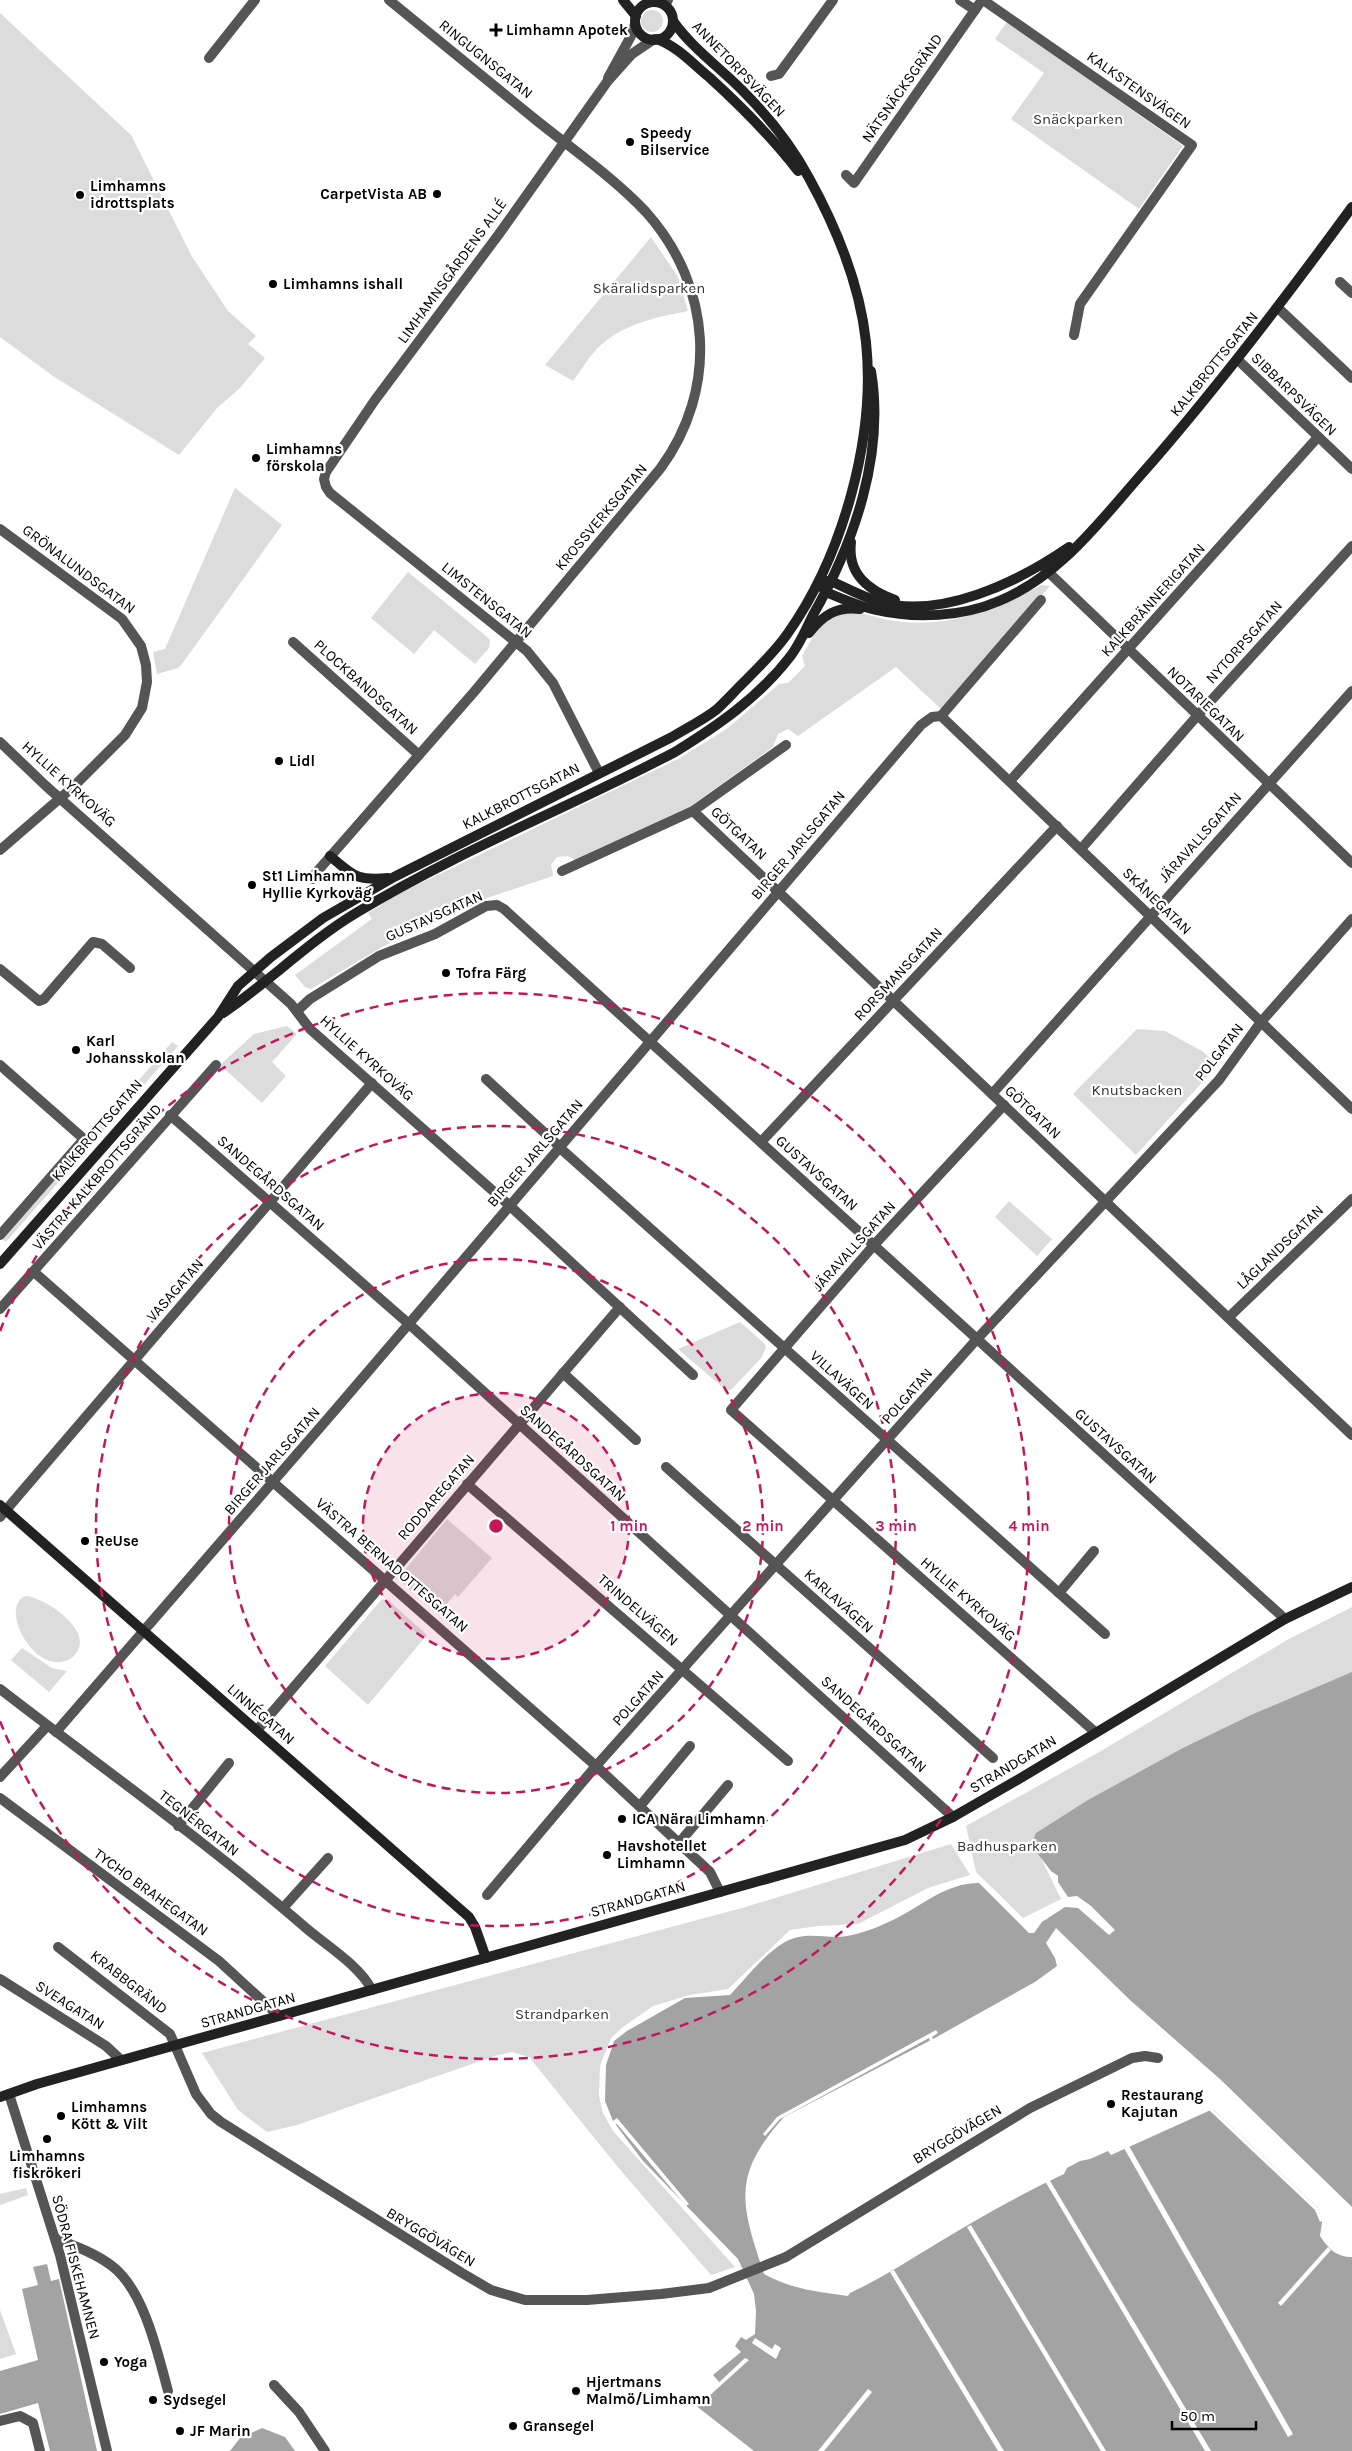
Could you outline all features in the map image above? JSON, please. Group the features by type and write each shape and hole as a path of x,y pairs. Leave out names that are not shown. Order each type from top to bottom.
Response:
{"main road":[{"name":"ANNETORPSVÄGEN","path":"623,0 643,36 656,39 679,50 761,125 802,176 827,216"},
{"name":"ANNETORPSVÄGEN","path":"635,20 641,7 649,1 667,3 673,21 669,32 656,39"},
{"name":"ANNETORPSVÄGEN","path":"673,21 688,40 743,91 772,124 809,178 846,258 866,342 866,414 861,452 844,516 818,581"},
{"name":"KALKBROTTSGATAN","path":"826,592 876,610 921,615 974,610 1016,593 1090,532 1192,418 1278,308 1352,207"},
{"name":"KALKBROTTSGATAN","path":"218,1017 248,996 316,940 385,896 434,870 630,776 710,731 742,706 790,658 831,581 852,530 867,480 873,437 874,392 866,342"},
{"path":"852,530 851,559 861,580 883,595 920,606"},
{"name":"KALKBROTTSGATAN","path":"0,1264 218,1017 238,986 254,972 323,918 394,877 672,737 716,710 788,633 818,581 831,581 877,601 920,606 957,600 990,590 1044,569"},
{"path":"818,581 826,592"},
{"path":"790,658 823,617 835,610 853,608 876,610"},
{"path":"330,856 353,875 364,879 394,877"},
{"name":"LINNÉGATAN","path":"2,1511 257,1730 468,1917 475,1927 486,1958"},
{"name":"STRANDGATAN","path":"4,2095 121,2060 881,1848 912,1837 953,1817 1285,1619 1352,1587"}],"street":[{"path":"209,58 255,0"},
{"name":"RINGUGNSGATAN","path":"389,0 564,141"},
{"path":"771,76 779,74 833,0"},
{"path":"960,0 975,10"},
{"name":"NÄTSNÄCKSGRÄND","path":"846,175 854,183 982,0"},
{"name":"KALKSTENSVÄGEN","path":"982,0 1192,145 1080,304 1074,335"},
{"name":"LIMHAMNSGÅRDENS ALLÉ","path":"606,82 612,67 631,36 635,20"},
{"name":"LIMHAMNSGÅRDENS ALLÉ","path":"324,479 330,466 375,400 606,82 632,54 656,39"},
{"name":"KROSSVERKSGATAN","path":"313,879 330,856 419,755 649,484 674,450 692,409 700,368 698,316 690,288 674,251 663,233 636,202 564,141"},
{"path":"1340,282 1352,293"},
{"path":"1278,308 1352,378"},
{"name":"SIBBARPSVÄGEN","path":"1238,360 1352,469"},
{"name":"KALKBRÄNNERIGATAN","path":"1010,781 1318,437"},
{"name":"LIMSTENSGATAN","path":"324,479 330,493 516,641 542,667 553,683 599,773"},
{"name":"GRÖNALUNDSGATAN","path":"0,529 122,619 136,637 146,665 145,699 133,724 60,798"},
{"name":"NYTORPSGATAN","path":"1081,849 1352,546"},
{"name":"NOTARIEGATAN","path":"1044,569 1352,864"},
{"name":"BIRGER JARLSGATAN","path":"56,1732 409,1324 921,725 932,717 941,716 1042,600"},
{"name":"PLOCKBANDSGATAN","path":"293,642 419,755"},
{"name":"JÄRAVALLSGATAN","path":"992,1094 1352,691"},
{"name":"SKÅNEGATAN","path":"941,716 1352,1108"},
{"name":"HYLLIE KYRKOVÄG","path":"0,742 297,1011 310,1030 509,1205 693,1375"},
{"name":"GÖTGATAN","path":"562,870 693,811 786,745"},
{"path":"0,850 60,798"},
{"name":"GÖTGATAN","path":"693,811 1352,1435"},
{"name":"RORSMANSGATAN","path":"761,1142 1057,826"},
{"name":"GUSTAVSGATAN","path":"297,1011 310,998 379,956 435,934 486,906 497,905 504,909 1285,1619"},
{"name":"POLGATAN","path":"487,1895 596,1766 977,1339 1219,1080 1262,1022 1352,919"},
{"path":"0,969 39,1001 44,999 93,942 102,944 130,968"},
{"name":"VÄSTRA KALKBROTTSGRÄND","path":"0,1309 216,1065"},
{"path":"0,1235 84,1139 1,1066"},
{"name":"VILLAVÄGEN","path":"486,1079 783,1348 1105,1634"},
{"name":"VASAGATAN","path":"2,1511 272,1202 372,1083"},
{"name":"JÄRAVALLSGATAN","path":"731,1410 874,1245 1004,1105"},
{"name":"SANDEGÅRDSGATAN","path":"170,1115 272,1202 409,1324 953,1817"},
{"name":"LÅGLANDSGATAN","path":"1229,1317 1352,1199"},
{"name":"VÄSTRA BERNADOTTESGATAN","path":"34,1272 386,1579 596,1766 710,1872 720,1892"},
{"name":"RODDAREGATAN","path":"257,1730 620,1307"},
{"path":"563,1373 636,1440"},
{"name":"HYLLIE KYRKOVÄG","path":"731,1410 1095,1732"},
{"name":"KARLAVÄGEN","path":"666,1466 993,1758"},
{"name":"TRINDELVÄGEN","path":"467,1484 684,1669 788,1761"},
{"path":"1058,1593 1094,1552"},
{"name":"TEGNÉRGATAN","path":"0,1689 283,1908 356,1970 368,1982 372,1990"},
{"path":"0,1777 47,1726"},
{"path":"640,1806 690,1746"},
{"path":"178,1826 229,1763"},
{"path":"680,1843 728,1785"},
{"name":"TYCHO BRAHEGATAN","path":"0,1798 219,1962 279,2016"},
{"path":"283,1908 328,1858"},
{"name":"KRABBGRÄND","path":"58,1947 170,2034 176,2046"},
{"name":"SVEAGATAN","path":"0,1979 106,2046 121,2060"},
{"name":"BRYGGÖVÄGEN","path":"176,2046 196,2094 211,2114 221,2122 398,2234 492,2290 525,2300 587,2300 661,2294 709,2288 738,2278 780,2260 1030,2108 1132,2058 1145,2056 1158,2058"},
{"name":"SÖDRA FISKEHAMNEN","path":"4,2095 56,2239 107,2451"},
{"path":"56,2239 98,2258 123,2276 133,2292 151,2334 168,2391"},
{"path":"274,2385 299,2412 325,2451"},
{"path":"0,2422 20,2416 33,2423 40,2451"}],"green space":[{"path":"652,10 660,13 663,21 660,29 652,32 644,29 641,21 644,13"},
{"name":"Limhamns idrottsplats","path":"0,13 131,135 191,255 228,311 256,336 248,344 265,358 240,388 217,408 179,455 53,376 0,337"},
{"name":"Snäckparken","path":"1007,22 1183,146 1139,209 1011,119 1044,73 995,39"},
{"name":"Skäralidsparken","path":"651,237 678,277 688,311 643,322 612,337 594,352 573,381 545,365"},
{"path":"235,488 282,525 182,664 178,668 157,674 153,652 165,649"},
{"path":"408,572 490,640 489,648 475,664 434,630 414,654 371,618"},
{"path":"1041,585 1050,586 941,709 896,667 798,736 788,729 778,734 773,747 684,811 575,860 568,856 557,857 551,865 553,876 490,897 384,946 311,989 305,987 295,975 372,919 368,913 400,893 678,759 728,728 779,684 788,683 805,666 802,656 816,633 830,619 843,614 858,613 888,620 914,623 952,619 989,609"},
{"path":"287,1026 297,1034 272,1062 286,1076 262,1103 220,1065 254,1034"},
{"name":"Knutsbacken","path":"1137,1029 1165,1031 1202,1051 1218,1065 1136,1155 1073,1094"},
{"path":"172,1042 178,1046 6,1242 1,1238"},
{"path":"1009,1201 1052,1239 1037,1256 995,1217"},
{"path":"740,1322 766,1347 762,1357 732,1389 727,1391 678,1349"},
{"path":"447,1519 492,1558 458,1597 455,1594 444,1607 419,1587 414,1593 405,1586 402,1581 402,1575"},
{"path":"26,1596 44,1602 64,1616 72,1625 78,1634 80,1643 77,1652 72,1658 61,1662 49,1661 29,1645 21,1634 16,1610 19,1601"},
{"path":"382,1599 389,1601 427,1635 368,1705 325,1666"},
{"name":"Badhusparken","path":"1352,1607 1352,1680 1040,1856 1061,1899 1023,1918 976,1872 966,1826 1101,1751 1287,1640"},
{"path":"22,1648 52,1668 67,1671 49,1692 11,1660"},
{"name":"Strandparken","path":"951,1844 970,1875 928,1888 858,1924 818,1926 790,1930 728,1989 690,1995 653,2006 611,2038 600,2066 599,2096 603,2113 613,2131 735,2267 711,2275 617,2166 529,2057 512,2052 495,2056 297,2125 267,2132 238,2110 202,2053 742,1908"},
{"path":"26,2188 28,2195 0,2205 0,2194"},
{"path":"0,2310 16,2354 0,2359"}],"shaded area":[{"path":"1352,1672 1352,2207 1221,2080 1130,2000 1056,1928 1046,1943 1055,1958 1057,1966 1035,1982 933,2039 784,2117 755,2157 748,2174 746,2209 764,2274 794,2286 848,2296 850,2293 883,2276 983,2216 1064,2174 1067,2168 1080,2161 1108,2151 1111,2155 1213,2109 1318,2208 1322,2222 1320,2236 1330,2248 1337,2254 1352,2257 1352,2451 754,2451 695,2405 720,2383 713,2375 741,2352 735,2346 741,2337 746,2340 755,2334 756,2311 754,2294 738,2259 643,2161 613,2121 605,2101 606,2065 614,2041 627,2031 685,1998 730,1995 763,1960 785,1942 802,1936 835,1937 863,1932 895,1919 945,1891 967,1884 979,1883 1029,1933 1034,1933 1042,1922 1065,1907 1078,1908 1109,1935 1115,1930 1091,1906 1077,1896 1068,1897 1058,1882 1058,1876 1051,1871 1031,1845 1036,1833 1088,1800 1183,1748 1251,1715"},
{"path":"47,2264 51,2281 59,2279 97,2451 50,2451 38,2403 0,2414 0,2371 38,2360 22,2289 38,2285 33,2267"},
{"path":"262,2428 285,2437 295,2451 230,2451 240,2438"}],"pier":[{"path":"936,2030 938,2033 930,2041 929,2038 780,2119 765,2136 763,2134 777,2117"},
{"path":"1213,2109 1318,2208 1322,2221 1320,2222 1315,2210 1209,2110"},
{"path":"617,2118 689,2204 686,2206 617,2124 615,2125 613,2121"},
{"path":"1129,2146 1293,2434 1288,2437 1124,2148"},
{"path":"1049,2179 1211,2451 1205,2451 1045,2181"},
{"path":"971,2225 1106,2451 1101,2451 967,2227"},
{"path":"1328,2247 1331,2250 1281,2306 1278,2303"},
{"path":"894,2270 1004,2451 998,2451 890,2272"},
{"path":"755,2338 772,2349 775,2344 781,2348 776,2359 752,2343"},
{"path":"745,2358 749,2360 697,2407 695,2405"},
{"path":"868,2389 872,2392 824,2451 818,2451"}],"place":[{"name":"Limhamn Apotek","path":"496,30"},
{"name":"Speedy Bilservice","path":"630,142"},
{"name":"CarpetVista AB","path":"437,194"},
{"name":"Limhamns idrottsplats","path":"80,195"},
{"name":"Limhamns ishall","path":"273,284"},
{"name":"Limhamns förskola","path":"256,458"},
{"name":"Lidl","path":"279,761"},
{"name":"St1 Limhamn Hyllie Kyrkoväg","path":"252,885"},
{"name":"Tofra Färg","path":"446,973"},
{"name":"Karl Johansskolan","path":"76,1050"},
{"name":"ReUse","path":"85,1541"},
{"name":"ICA Nära Limhamn","path":"622,1819"},
{"name":"Havshotellet Limhamn","path":"607,1855"},
{"name":"Restaurang Kajutan","path":"1111,2104"},
{"name":"Limhamns Kött & Vilt","path":"61,2116"},
{"name":"Limhamns fiskrökeri","path":"47,2139"},
{"name":"Yoga","path":"104,2362"},
{"name":"Hjertmans Malmö/Limhamn","path":"576,2391"},
{"name":"Sydsegel","path":"153,2400"},
{"name":"Gransegel","path":"513,2426"},
{"name":"JF Marin","path":"180,2431"}]}
